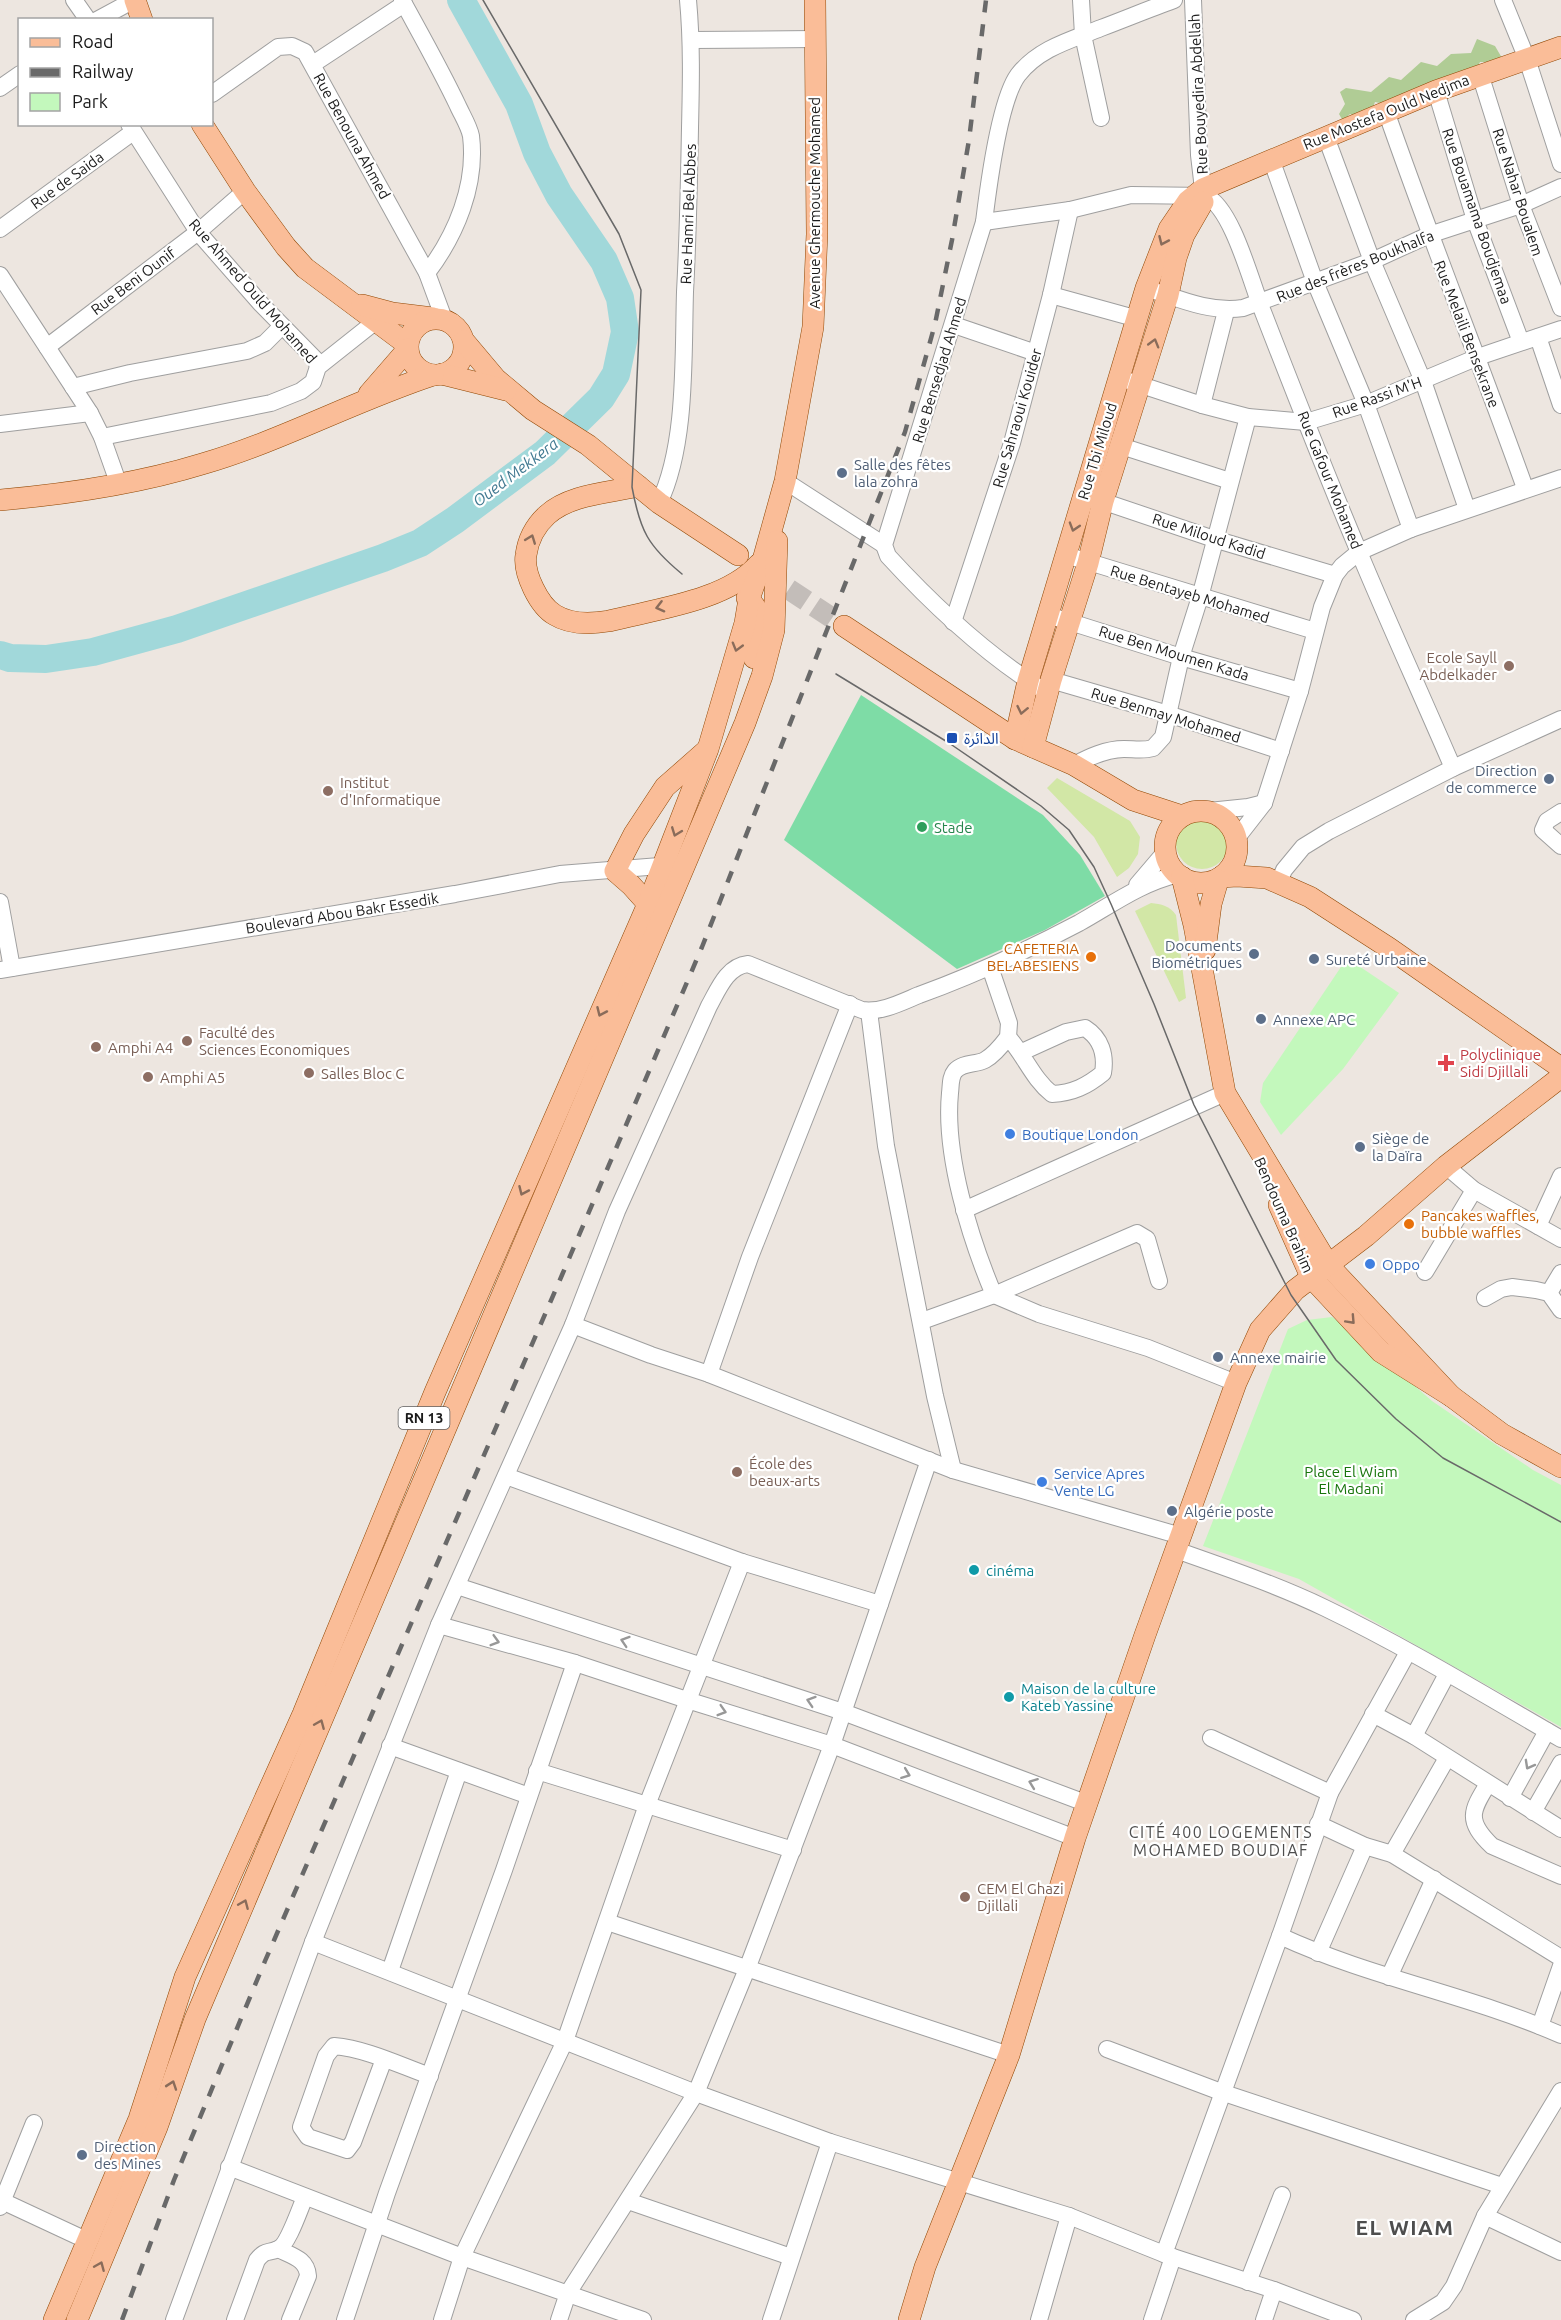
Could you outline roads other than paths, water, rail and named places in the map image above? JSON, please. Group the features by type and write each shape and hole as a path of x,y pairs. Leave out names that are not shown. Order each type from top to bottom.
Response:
{"main road":[{"path":"135,0 141,18"},
{"name":"Avenue Ghermouche Mohamed","path":"777,511 785,481 813,327 817,234 815,0"},
{"name":"Rue Mostefa Ould Nedjma","path":"1204,191 1271,159 1386,111 1480,74 1561,47"},
{"path":"203,126 286,247 305,268 408,347 416,366 438,374 508,391"},
{"path":"1024,743 1049,686 1088,562 1094,498 1121,446 1168,295 1176,258 1204,191"},
{"name":"Rue Tbi Miloud","path":"1024,743 1028,681 1066,555 1094,498 1120,378 1146,288 1169,229 1204,191"},
{"path":"352,302 392,313 439,319 457,327 464,341 508,391 533,411 588,445 659,503 738,555"},
{"path":"365,399 408,347 416,327 439,319"},
{"path":"0,500 119,485 203,464 247,449 365,399 438,374 457,365 462,358 464,341"},
{"path":"593,495 606,480 612,463"},
{"path":"638,486 576,500 548,514 534,530 528,541 525,558 531,583 546,609 564,619 595,624 717,593 739,582 763,560"},
{"name":"RN 13","path":"54,2320 139,2119 185,1977 303,1714 440,1381 664,865 708,749 745,622 749,599 777,511"},
{"name":"RN 13","path":"77,2320 158,2127 195,2019 686,865 748,713 772,644 775,618 777,511"},
{"path":"717,593 749,599 758,611 759,635 724,754 723,772"},
{"path":"844,626 1024,743 1074,765 1121,795 1182,816"},
{"path":"648,904 615,871 634,834 665,787 708,749"},
{"path":"1121,795 1145,817 1166,846"},
{"path":"1219,879 1234,863 1237,847 1229,823 1209,811 1182,816 1171,827 1166,846 1168,861 1180,876 1202,883 1237,876 1273,880"},
{"path":"1237,847 1273,880 1310,897 1389,948 1561,1068"},
{"name":"Bendouma Brahim","path":"1180,876 1194,925 1225,1093 1240,1116 1320,1271 1381,1352 1451,1396 1502,1434 1561,1467"},
{"name":"Bendouma Brahim","path":"1203,975 1212,904 1219,879"},
{"path":"909,2320 925,2267 1009,2055 1075,1838 1236,1383 1260,1330 1295,1290 1446,1166 1561,1077"}],"street":[{"path":"74,0 87,18"},
{"path":"101,18 135,0"},
{"name":"Rue Hamri Bel Abbes","path":"659,503 667,487 678,429 689,213 692,40 688,0"},
{"path":"1081,0 1083,35 1101,118"},
{"name":"Rue Bensedjad Ahmed","path":"885,545 984,222 990,178 1004,114 1009,94 1018,75 1058,43 1174,0"},
{"name":"Rue Bouyedira Abdellah","path":"1193,0 1198,155 1204,191"},
{"path":"1503,0 1527,59 1561,164"},
{"path":"313,63 403,2 444,76 470,133 472,161 470,179 454,232 427,273"},
{"path":"692,40 814,39"},
{"name":"Rue Benouna Ahmed","path":"213,93 278,47 299,48 313,63 427,273 439,319"},
{"name":"Rue Nahar Boualem","path":"1480,74 1521,205 1561,308"},
{"path":"0,88 18,75"},
{"name":"Rue Bouamama Boudjemaa","path":"1436,91 1475,220 1521,342"},
{"name":"Rue Melaili Bensekrane","path":"1386,111 1429,235 1478,357 1525,488"},
{"name":"Rue de Saida","path":"0,229 131,128"},
{"name":"Rue Ahmed Ould Mohamed","path":"131,128 198,232 282,326 316,360 318,367"},
{"path":"1326,137 1372,261 1422,381 1467,509"},
{"path":"1271,159 1315,282 1366,404 1411,529"},
{"name":"Rue des frères Boukhalfa","path":"1146,288 1226,310 1259,304 1372,261 1429,235 1521,205 1561,187"},
{"name":"Rue Beni Ounif","path":"47,347 198,232 245,190"},
{"path":"984,222 1070,210 1131,195 1204,191"},
{"name":"Rue Gafour Mohamed","path":"1204,191 1223,211 1243,256 1259,304 1359,552 1453,768"},
{"name":"Rue Sahraoui Kouider","path":"953,622 1012,443 1051,295 1070,210"},
{"path":"0,275 7,299 47,347 90,413 102,437 119,485"},
{"path":"1051,295 1138,319"},
{"path":"1202,405 1226,310"},
{"path":"102,437 271,403 301,391 313,382 318,367 376,321"},
{"path":"954,325 1036,352"},
{"path":"73,387 130,373 247,351 266,343 282,326"},
{"name":"Rue Rassi M'H","path":"1120,378 1202,405 1248,417 1306,422 1366,404 1478,357 1561,329"},
{"path":"1538,337 1561,405"},
{"path":"0,424 90,413"},
{"path":"1074,765 1108,751 1153,748 1162,737 1181,657 1200,597 1248,417"},
{"path":"1121,446 1230,481"},
{"path":"1237,847 1264,803 1300,691 1322,607 1335,575 1359,552 1411,529 1525,488 1561,478"},
{"path":"785,481 885,545 888,556 903,572 953,622 1008,668 1028,681 1049,686"},
{"name":"Rue Miloud Kadid","path":"1094,498 1214,539 1335,575"},
{"name":"Rue Bentayeb Mohamed","path":"1066,555 1315,631"},
{"name":"Rue Ben Moumen Kada","path":"1048,615 1070,620 1181,657 1300,691"},
{"name":"Rue Benmay Mohamed","path":"1049,686 1168,714 1281,751"},
{"path":"1273,880 1303,847 1329,831 1453,768 1561,719"},
{"path":"1209,811 1264,803"},
{"path":"1561,812 1547,821 1544,830 1561,846"},
{"path":"1130,892 1166,846"},
{"name":"Boulevard Abou Bakr Essedik","path":"6,969 455,894 560,874 686,865"},
{"path":"174,2320 313,1942 439,1625 573,1325 617,1211 709,1006 725,977 741,965 748,964 869,1011 885,1008 990,967 1079,923 1130,892 1158,879 1180,876"},
{"path":"0,902 6,969"},
{"path":"990,967 1009,1023 1008,1037 985,1060 965,1065 955,1072 951,1078 948,1114 964,1210 981,1264 994,1295 1039,1314 1148,1348 1236,1383"},
{"path":"709,1374 750,1257 850,1004"},
{"path":"869,1011 886,1146 935,1396 953,1470"},
{"path":"1008,1037 1022,1052 1040,1085 1052,1094 1066,1094 1088,1085 1103,1073 1105,1059 1099,1043 1094,1034 1086,1028 1066,1032 1022,1052"},
{"path":"964,1210 1225,1093"},
{"path":"1446,1166 1474,1190 1561,1239"},
{"path":"1538,1226 1561,1176"},
{"path":"1425,1272 1474,1190"},
{"path":"922,1321 994,1295 1137,1233 1147,1239 1159,1281"},
{"path":"1549,1293 1561,1273"},
{"path":"1485,1298 1501,1289 1512,1287 1549,1293 1561,1310"},
{"path":"573,1325 709,1374 953,1470 1179,1543 1325,1608 1554,1735 1510,1798"},
{"path":"559,2320 568,2293 696,2093 747,1969 832,1745 929,1460"},
{"path":"506,1476 742,1562 880,1604"},
{"path":"442,2320 462,2257 565,2042 647,1805 687,1700 703,1667 742,1562"},
{"path":"457,1586 843,1712 1088,1804"},
{"path":"439,1625 575,1663 832,1745 1075,1838"},
{"path":"1152,2320 1169,2255 1221,2092 1281,1936 1317,1824 1329,1793 1408,1652"},
{"path":"345,2320 376,2224 530,1796 575,1663"},
{"path":"1414,1736 1447,1674"},
{"path":"1373,1714 1414,1736 1561,1829"},
{"path":"1211,1738 1329,1793"},
{"path":"390,1746 530,1796"},
{"path":"1392,1854 1447,1758"},
{"path":"1533,1812 1561,1763"},
{"path":"390,1971 459,1771"},
{"path":"537,1771 793,1850"},
{"path":"1488,1784 1474,1809 1473,1817 1483,1837 1492,1845 1561,1876"},
{"path":"1317,1824 1365,1846 1392,1854 1561,1958"},
{"path":"1318,1953 1365,1846"},
{"path":"1389,1977 1434,1879"},
{"path":"607,1922 1009,2055"},
{"path":"1281,1936 1318,1953 1389,1977 1479,2003 1561,2035"},
{"path":"313,1942 696,2093 830,2142 1069,2216 1169,2255 1274,2290 1353,2320"},
{"path":"1540,2026 1561,1966"},
{"path":"384,2059 353,2142 347,2150 308,2137 301,2127 327,2056 334,2046 351,2048 384,2059 430,2076"},
{"path":"1107,2049 1221,2092 1502,2186"},
{"path":"1414,2320 1443,2302 1485,2216 1561,2091"},
{"path":"34,2123 1,2203 88,2241"},
{"path":"771,2320 830,2142"},
{"path":"229,2167 462,2257 638,2319"},
{"path":"1248,2282 1282,2195"},
{"path":"235,2320 257,2260 263,2253 278,2249 286,2240 305,2197"},
{"path":"628,2201 791,2257"},
{"path":"1038,2320 1069,2216"},
{"path":"1485,2216 1561,2252"},
{"path":"278,2249 304,2262 307,2268 308,2276 290,2320"},
{"path":"1264,2320 1274,2290"}],"waterway":[{"name":"Oued Mekkera","path":"0,655 10,658 46,659 93,652 177,629 420,543 545,453 601,398 616,374 625,332 620,298 604,261 559,195 537,153 519,104 461,0"}],"tunnel":[{"path":"763,572 844,626"}],"tram line":[{"path":"483,0 619,234 641,290 632,487 638,515 647,536 661,555 682,574"},
{"path":"836,674 949,743 1041,806 1069,830 1094,867 1111,904 1194,1105 1291,1295 1336,1360 1396,1419 1443,1458 1561,1522"}],"railway":[{"path":"122,2320 174,2180 265,1961 702,947 905,432 935,324 952,240 969,140 986,0"}],"place":[{"name":"Salle des fêtes lala zohra","path":"842,473"},
{"name":"Ecole Sayll Abdelkader","path":"1509,666"},
{"name":"الدائرة","path":"952,738"},
{"name":"Direction de commerce","path":"1549,779"},
{"name":"Institut d'Informatique","path":"328,791"},
{"name":"Stade","path":"922,827"},
{"name":"Documents Biométriques","path":"1254,954"},
{"name":"CAFETERIA BELABESIENS","path":"1091,957"},
{"name":"Sureté Urbaine","path":"1314,959"},
{"name":"Annexe APC","path":"1261,1019"},
{"name":"Faculté des Sciences Economiques","path":"187,1041"},
{"name":"Amphi A4","path":"96,1047"},
{"name":"Polyclinique Sidi Djillali","path":"1446,1063"},
{"name":"Salles Bloc C","path":"309,1073"},
{"name":"Amphi A5","path":"148,1077"},
{"name":"Boutique London","path":"1010,1134"},
{"name":"Siège de la Daïra","path":"1360,1147"},
{"name":"Pancakes waffles, bubble waffles","path":"1409,1224"},
{"name":"Oppo","path":"1370,1264"},
{"name":"Annexe mairie","path":"1218,1357"},
{"name":"École des beaux-arts","path":"737,1472"},
{"name":"Service Apres Vente LG","path":"1042,1482"},
{"name":"Algérie poste","path":"1172,1511"},
{"name":"cinéma","path":"974,1570"},
{"name":"Maison de la culture Kateb Yassine","path":"1009,1697"},
{"name":"CEM El Ghazi Djillali","path":"965,1897"},
{"name":"Direction des Mines","path":"82,2155"}],"district":[{"name":"CITÉ 400 LOGEMENTS MOHAMED BOUDIAF","path":"1221,1841"},
{"name":"EL WIAM","path":"1405,2227"}],"park label":[{"name":"Place El Wiam El Madani","path":"1351,1480"}]}
